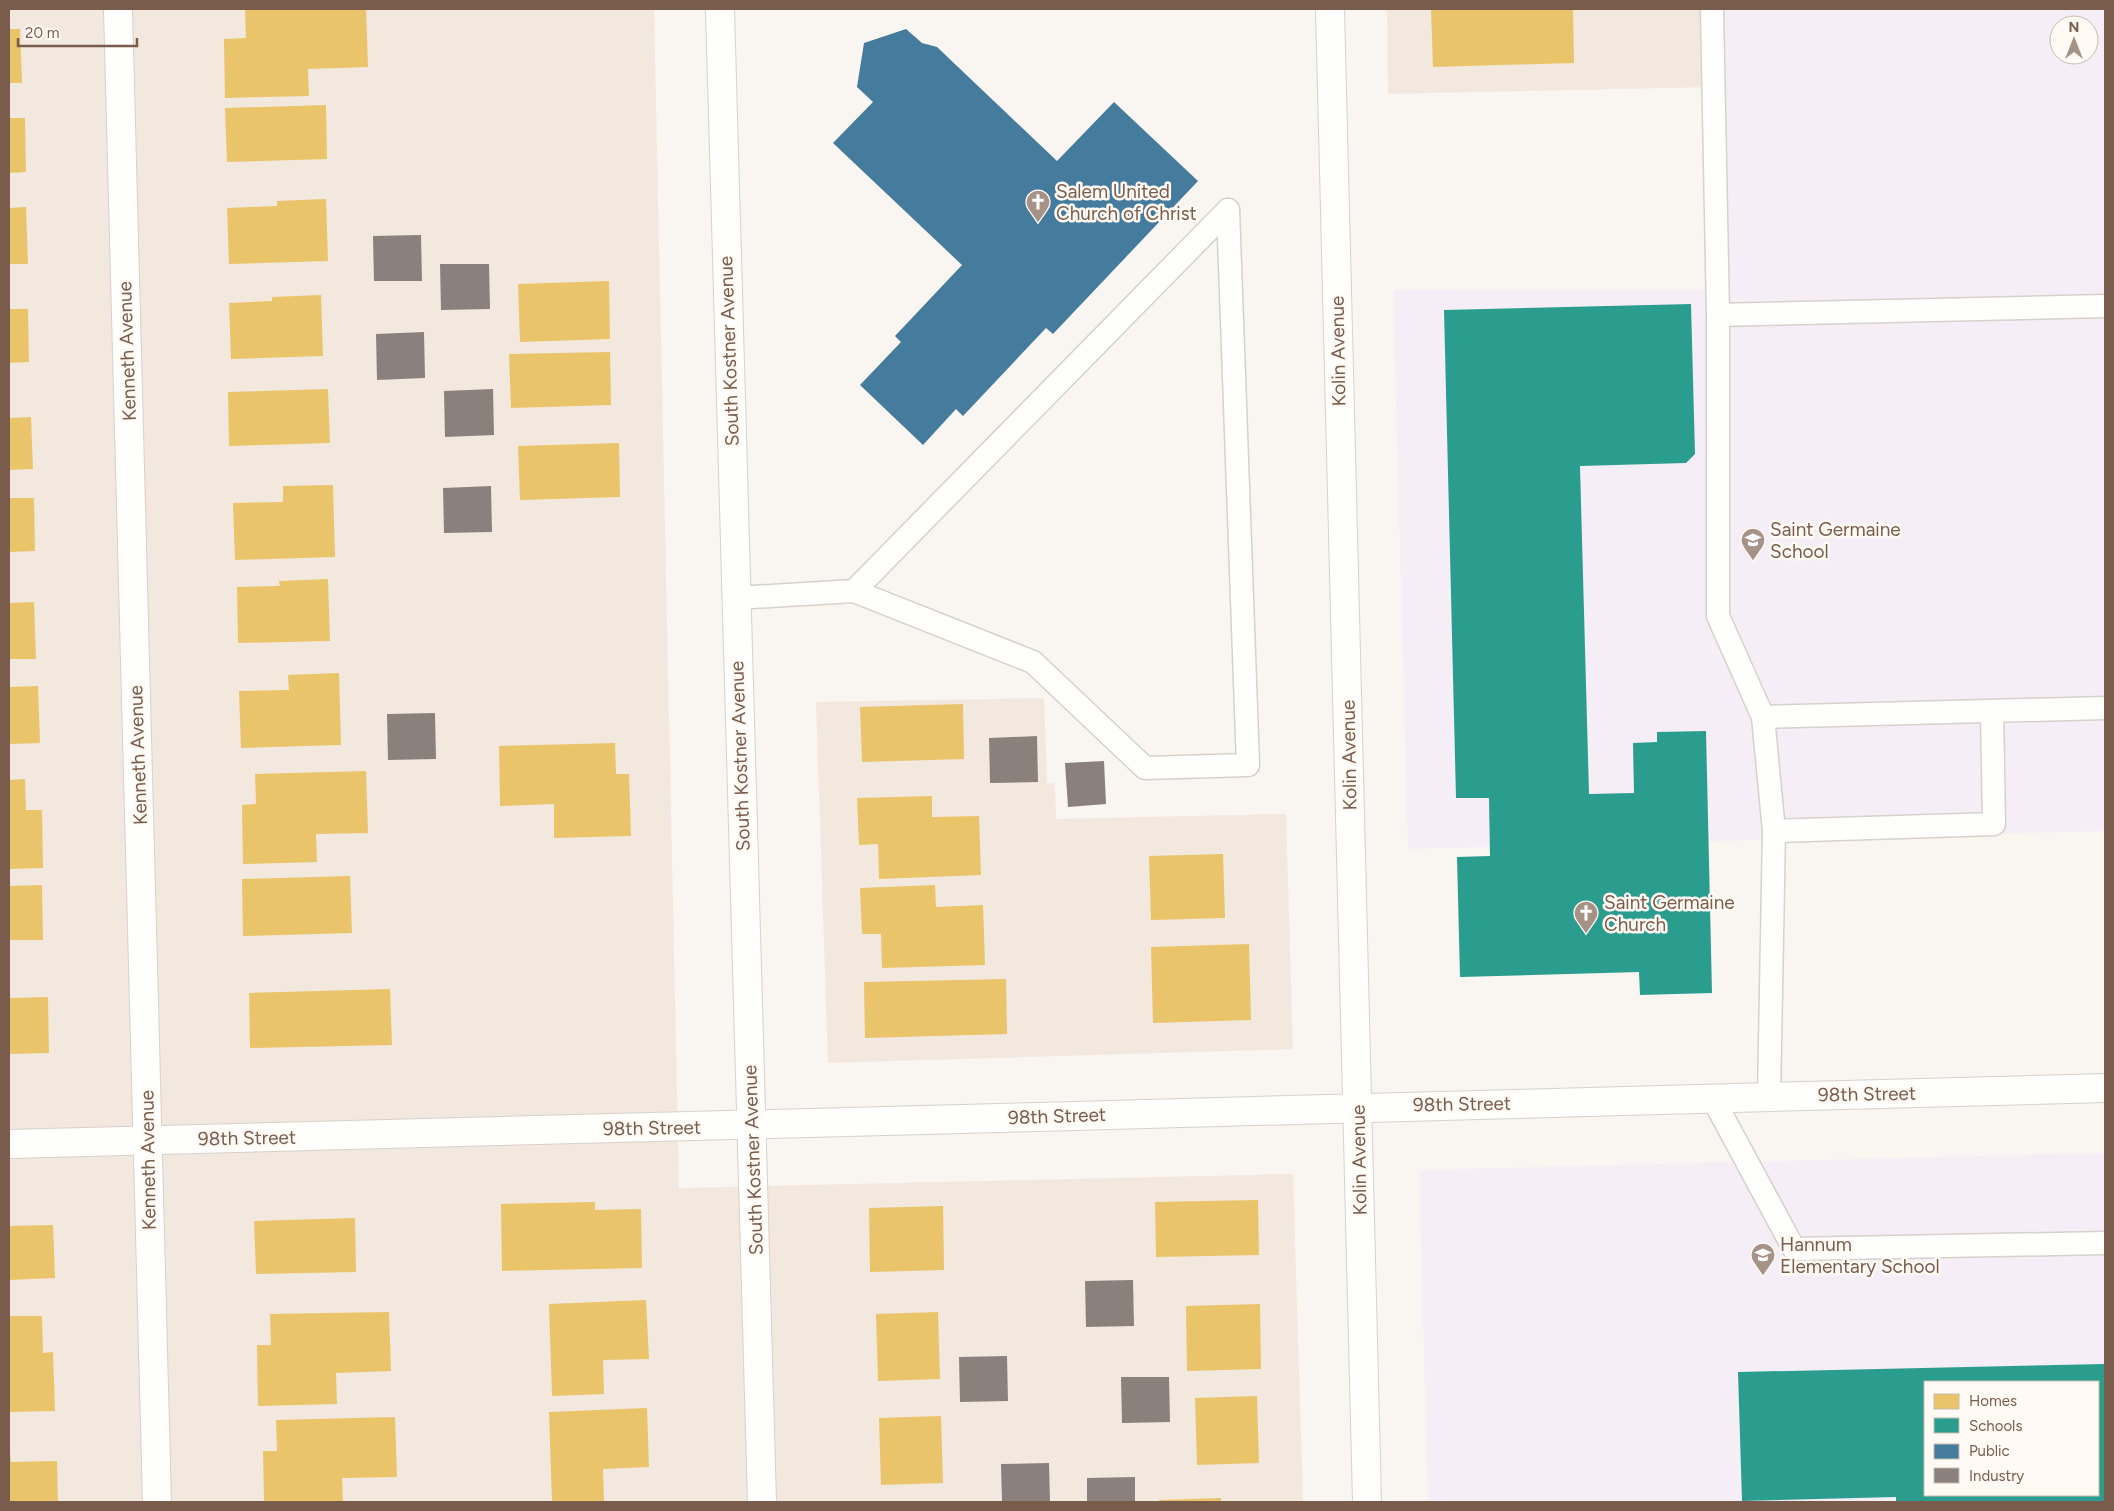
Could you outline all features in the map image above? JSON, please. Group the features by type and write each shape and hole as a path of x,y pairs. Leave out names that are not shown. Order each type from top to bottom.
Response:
{"street":[{"name":"Kenneth Avenue","path":"118,9 157,1502"},
{"name":"South Kostner Avenue","path":"720,9 762,1502"},
{"name":"Kolin Avenue","path":"1330,9 1368,1502"},
{"name":"98th Street","path":"9,1144 752,1125 1357,1106 2105,1088"}],"lane":[{"path":"1712,9 1718,315 1718,616 1763,717 1774,831 1769,1096"},
{"path":"736,598 854,591 1034,662 1145,768 1248,765 1228,210 854,591"},
{"path":"1718,315 2105,306"},
{"path":"1763,717 2105,708"},
{"path":"1774,831 1994,824 1992,711"},
{"path":"1712,1098 1794,1249 2105,1243"}],"shaded area":[{"path":"9,9 654,9 679,1188 1293,1174 1303,1502 9,1502"},
{"path":"1387,9 1712,9 1713,87 1388,94"},
{"name":"Saint Germaine School","path":"1712,9 2105,9 2105,831 1408,849 1393,290 1717,289"},
{"path":"1044,698 1047,784 1055,783 1056,819 1286,814 1293,1049 828,1063 816,702"},
{"name":"Hannum Elementary School","path":"2105,1153 2105,1502 1428,1502 1419,1170"}],"building: Homes":[{"path":"245,9 366,9 368,67 308,69 309,96 225,98 224,39 246,38"},
{"path":"1431,9 1573,9 1574,63 1433,67"},
{"path":"9,29 20,29 22,83 9,83"},
{"path":"326,105 327,159 227,162 225,108"},
{"path":"9,118 25,118 26,172 9,173"},
{"path":"326,199 328,261 229,264 227,208 277,206 277,201"},
{"path":"26,207 28,264 9,264 9,208"},
{"path":"609,281 610,339 520,342 518,284"},
{"path":"321,295 323,356 231,359 229,303 272,301 272,297"},
{"path":"9,309 28,309 29,362 9,363"},
{"path":"610,352 611,405 511,408 509,354"},
{"path":"328,389 330,443 229,446 228,392"},
{"path":"31,417 33,469 9,470 9,418"},
{"path":"619,443 620,497 520,500 518,446"},
{"path":"333,485 335,557 235,560 233,503 283,502 283,486"},
{"path":"9,498 34,498 35,551 9,552"},
{"path":"328,579 330,641 238,643 237,587 280,586 279,581"},
{"path":"34,602 36,659 9,659 9,603"},
{"path":"339,673 341,745 241,748 239,691 289,690 288,675"},
{"path":"38,686 40,743 9,744 9,687"},
{"path":"963,704 964,759 862,762 860,707"},
{"path":"615,743 616,774 629,774 631,836 554,838 554,804 500,806 499,746"},
{"path":"366,771 368,833 316,834 317,862 243,864 242,805 256,804 255,774"},
{"path":"25,779 26,810 42,810 43,868 9,869 9,780"},
{"path":"932,796 932,817 979,816 981,875 879,879 878,844 859,845 857,798"},
{"path":"1223,854 1225,918 1151,920 1149,856"},
{"path":"350,876 352,933 243,936 242,879"},
{"path":"42,885 43,940 9,940 9,886"},
{"path":"935,885 936,907 983,905 985,965 882,968 881,934 862,934 860,888"},
{"path":"1249,944 1251,1020 1153,1023 1151,947"},
{"path":"1006,979 1007,1034 865,1038 864,982"},
{"path":"390,989 392,1045 250,1048 249,993"},
{"path":"48,997 49,1053 9,1054 9,998"},
{"path":"1258,1200 1259,1255 1156,1257 1155,1202"},
{"path":"595,1202 595,1210 641,1209 642,1268 502,1271 501,1204"},
{"path":"943,1206 944,1270 870,1272 869,1208"},
{"path":"355,1218 356,1272 256,1274 254,1221"},
{"path":"53,1225 55,1278 9,1280 9,1226"},
{"path":"646,1300 649,1359 603,1360 604,1394 552,1396 549,1304"},
{"path":"1260,1304 1261,1369 1187,1371 1186,1306"},
{"path":"389,1312 391,1371 336,1373 337,1404 258,1406 257,1345 271,1345 270,1314"},
{"path":"938,1312 940,1379 878,1381 876,1314"},
{"path":"9,1316 42,1316 43,1353 53,1352 55,1411 9,1412"},
{"path":"1257,1396 1259,1463 1197,1465 1195,1398"},
{"path":"647,1408 649,1467 603,1469 604,1502 552,1502 549,1412"},
{"path":"941,1416 943,1483 881,1485 879,1418"},
{"path":"395,1417 397,1477 342,1478 343,1502 264,1502 263,1451 277,1451 276,1420"},
{"path":"9,1447 11,1462 57,1461 58,1502 9,1502"},
{"path":"1221,1498 1221,1502 1159,1502 1159,1500"}],"building: Schools":[{"path":"1691,304 1695,454 1686,463 1580,466 1589,794 1634,793 1633,743 1657,742 1657,732 1706,731 1712,993 1640,995 1639,972 1460,977 1457,857 1490,856 1489,798 1456,798 1444,310"},
{"path":"2105,1364 2105,1502 1896,1502 1896,1497 1742,1501 1738,1372"}],"building: Public":[{"name":"Salem United Church of Christ","path":"906,29 922,43 937,47 1057,161 1114,102 1198,181 1053,334 1046,328 963,416 956,409 923,445 860,385 901,342 895,336 962,265 833,143 873,102 857,87 864,43"}],"building: Industry":[{"path":"421,235 422,281 374,281 373,236"},
{"path":"440,264 489,264 490,309 441,310"},
{"path":"424,332 425,378 377,380 376,334"},
{"path":"493,389 494,435 445,437 444,391"},
{"path":"491,486 492,532 444,533 443,488"},
{"path":"435,713 436,759 388,760 387,714"},
{"path":"1037,736 1038,782 990,783 989,738"},
{"path":"1104,761 1106,804 1068,807 1065,763"},
{"path":"1133,1280 1134,1326 1086,1327 1085,1281"},
{"path":"1007,1356 1008,1401 960,1402 959,1357"},
{"path":"1121,1377 1169,1377 1170,1422 1122,1423"},
{"path":"1049,1463 1050,1502 1002,1502 1001,1464"},
{"path":"1135,1477 1135,1502 1087,1502 1087,1478"}],"place":[{"name":"Salem United Church of Christ","path":"1038,223"},
{"name":"Saint Germaine School","path":"1753,561"},
{"name":"Saint Germaine Church","path":"1586,934"},
{"name":"Hannum Elementary School","path":"1763,1276"}]}
